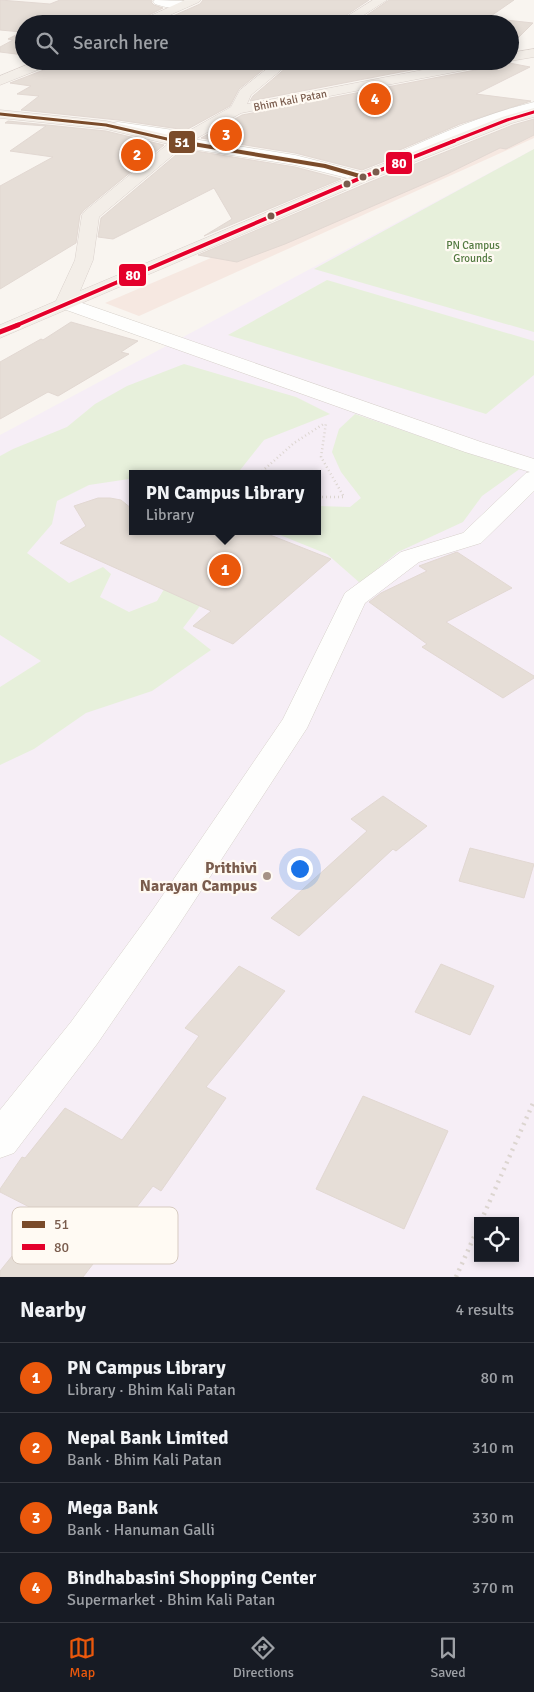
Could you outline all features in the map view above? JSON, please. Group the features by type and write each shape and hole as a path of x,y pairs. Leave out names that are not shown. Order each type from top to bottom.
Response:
{"main road":[{"path":"356,15 381,0"},
{"path":"160,15 190,2"},
{"path":"519,55 534,52"},
{"path":"0,81 26,70"},
{"path":"238,110 245,93 274,70"},
{"name":"Bhim Kali Patan","path":"64,303 84,260 91,215 184,139 238,110 445,70"},
{"path":"0,112 106,125 184,139"},
{"path":"0,332 360,176 507,120 534,112"}],"street":[{"path":"162,0 160,2 190,2"},
{"path":"184,139 360,176 466,128 500,115 534,106"},
{"path":"64,303 464,444 534,466"},
{"path":"0,1140 84,1033 164,920 298,721 354,599 410,557 472,538 534,478"}],"path":[{"path":"264,470 294,443 327,423 321,457 344,497 321,497"},
{"path":"483,1217 534,1100"},
{"path":"456,1277 474,1237"}],"shaded area":[{"path":"517,128 534,133 534,138 139,316 105,303"},
{"name":"Prithivi Narayan Campus","path":"534,149 534,1277 0,1277 0,435"}],"green space":[{"name":"PN Campus Grounds","path":"534,149 534,332 314,269"},
{"path":"327,280 534,341 534,375 486,414 228,335"},
{"path":"184,364 296,397 330,414 264,440 240,470 129,470 129,479 89,485 57,501 52,524 27,553 69,583 103,567 111,574 100,597 129,612 157,601 166,586 206,598 183,628 211,650 152,691 86,713 34,749 0,765 0,687 41,661 0,635 0,456 67,427 95,404 127,386"},
{"path":"355,414 495,462 521,468 482,496 463,522 398,552 360,583 327,554 280,535 321,535 321,506 350,507 361,498 341,472 332,452 339,429"}],"building":[{"path":"0,0 50,4 60,0 152,0 151,2 154,5 163,8 149,15 15,15 15,31 0,30"},
{"path":"203,0 369,0 346,15 175,15 200,4"},
{"path":"389,0 514,0 492,15 367,15"},
{"path":"519,21 533,23 519,37"},
{"path":"15,36 15,54 0,52 0,47 13,40 8,39"},
{"path":"519,65 530,67 476,94 531,101 460,124 388,155 385,161 362,170 295,153 201,138 242,115 475,70 519,70"},
{"path":"44,70 263,70 239,89 230,106 186,130 118,120 21,110 39,96 17,94 31,86 10,83"},
{"path":"283,70 411,70 250,101 253,96"},
{"path":"534,119 534,135 506,149 500,148 447,174 285,244 237,262 198,255 370,182 513,125"},
{"path":"8,121 106,131 164,145 84,210 80,215 76,243 0,289 0,186 53,157 10,151 46,126 5,123"},
{"path":"183,149 295,167 341,179 204,236 232,219 214,188 113,239 98,237 101,218"},
{"path":"71,322 138,341 121,352 129,354 58,396 48,392 0,419 0,362 41,339 43,340"},
{"path":"98,498 121,500 129,507 129,535 270,535 331,559 233,644 193,626 211,611 60,543 86,526 74,506"},
{"path":"457,552 512,588 446,622 534,676 534,678 503,698 422,647 427,644 369,602 381,593 427,571 419,566"},
{"path":"383,796 427,826 396,851 393,849 299,936 271,918 367,831 351,819"},
{"path":"470,848 534,864 524,898 459,881"},
{"path":"441,964 494,986 470,1035 415,1012"},
{"path":"239,966 285,991 206,1087 226,1098 161,1191 153,1186 137,1207 29,1207 0,1192 0,1189 22,1157 25,1158 65,1108 122,1140 199,1036 185,1028"},
{"path":"363,1096 448,1131 404,1229 316,1189"},
{"path":"12,1256 12,1264 93,1264 83,1277 0,1277 0,1271"}],"transit line":[{"name":"80","path":"0,332 363,177 507,120 534,112"},
{"name":"51","path":"0,114 106,125 180,142 325,166 363,177"}],"place":[{"name":"Bindhabasini Shopping Center","path":"375,99"},
{"name":"Mega Bank","path":"226,135"},
{"name":"Nepal Bank Limited","path":"137,155"},
{"name":"PN Campus Library","path":"225,570"},
{"name":"Prithivi Narayan Campus","path":"267,876"}]}
